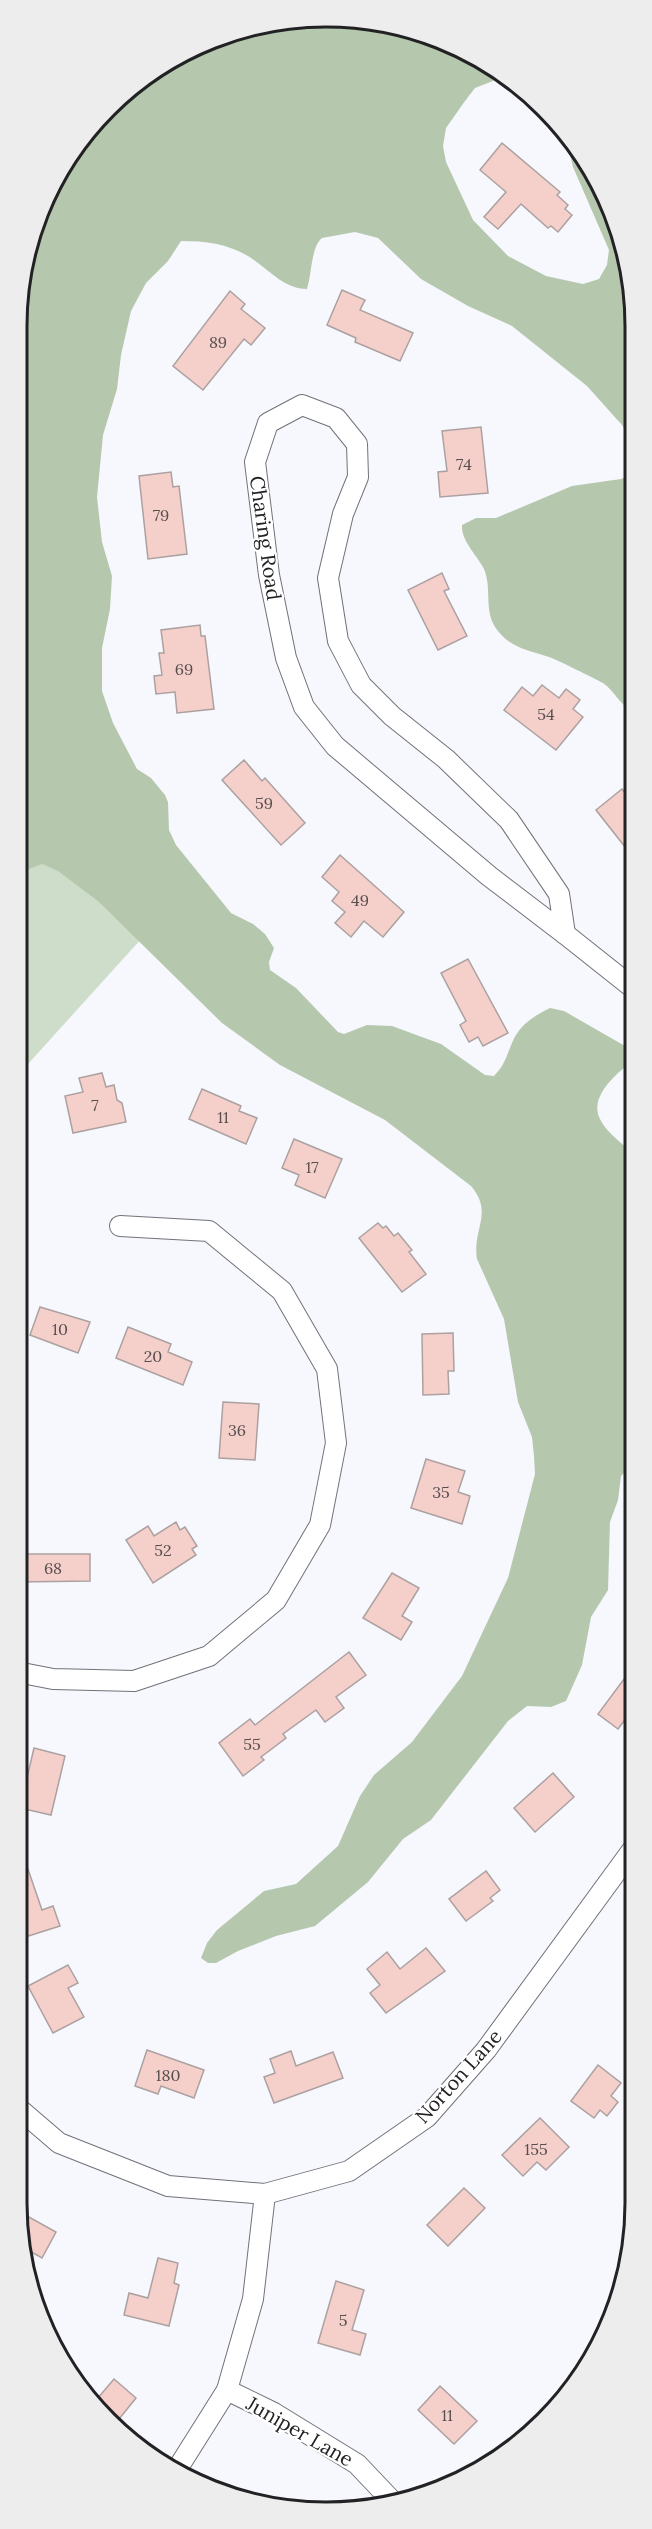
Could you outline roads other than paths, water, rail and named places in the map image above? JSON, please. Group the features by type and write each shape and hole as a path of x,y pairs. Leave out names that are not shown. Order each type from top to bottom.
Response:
{"street":[{"name":"Charing Road","path":"566,934 559,894 509,820 446,759 392,716 361,685 338,641 328,578 343,513 358,477 357,444 336,418 302,405 268,423 255,462 269,575 286,658 304,706 335,746 489,876 625,982"},
{"path":"27,1674 53,1679 134,1681 209,1656 276,1600 320,1525 336,1443 327,1368 282,1291 209,1231 120,1226"},
{"name":"Norton Lane","path":"27,2116 59,2143 168,2186 265,2194 349,2171 427,2117 486,2050 625,1860"},
{"path":"180,2464 227,2390 253,2299 265,2194"},
{"name":"Juniper Lane","path":"227,2390 274,2413 357,2464 387,2495"}]}
